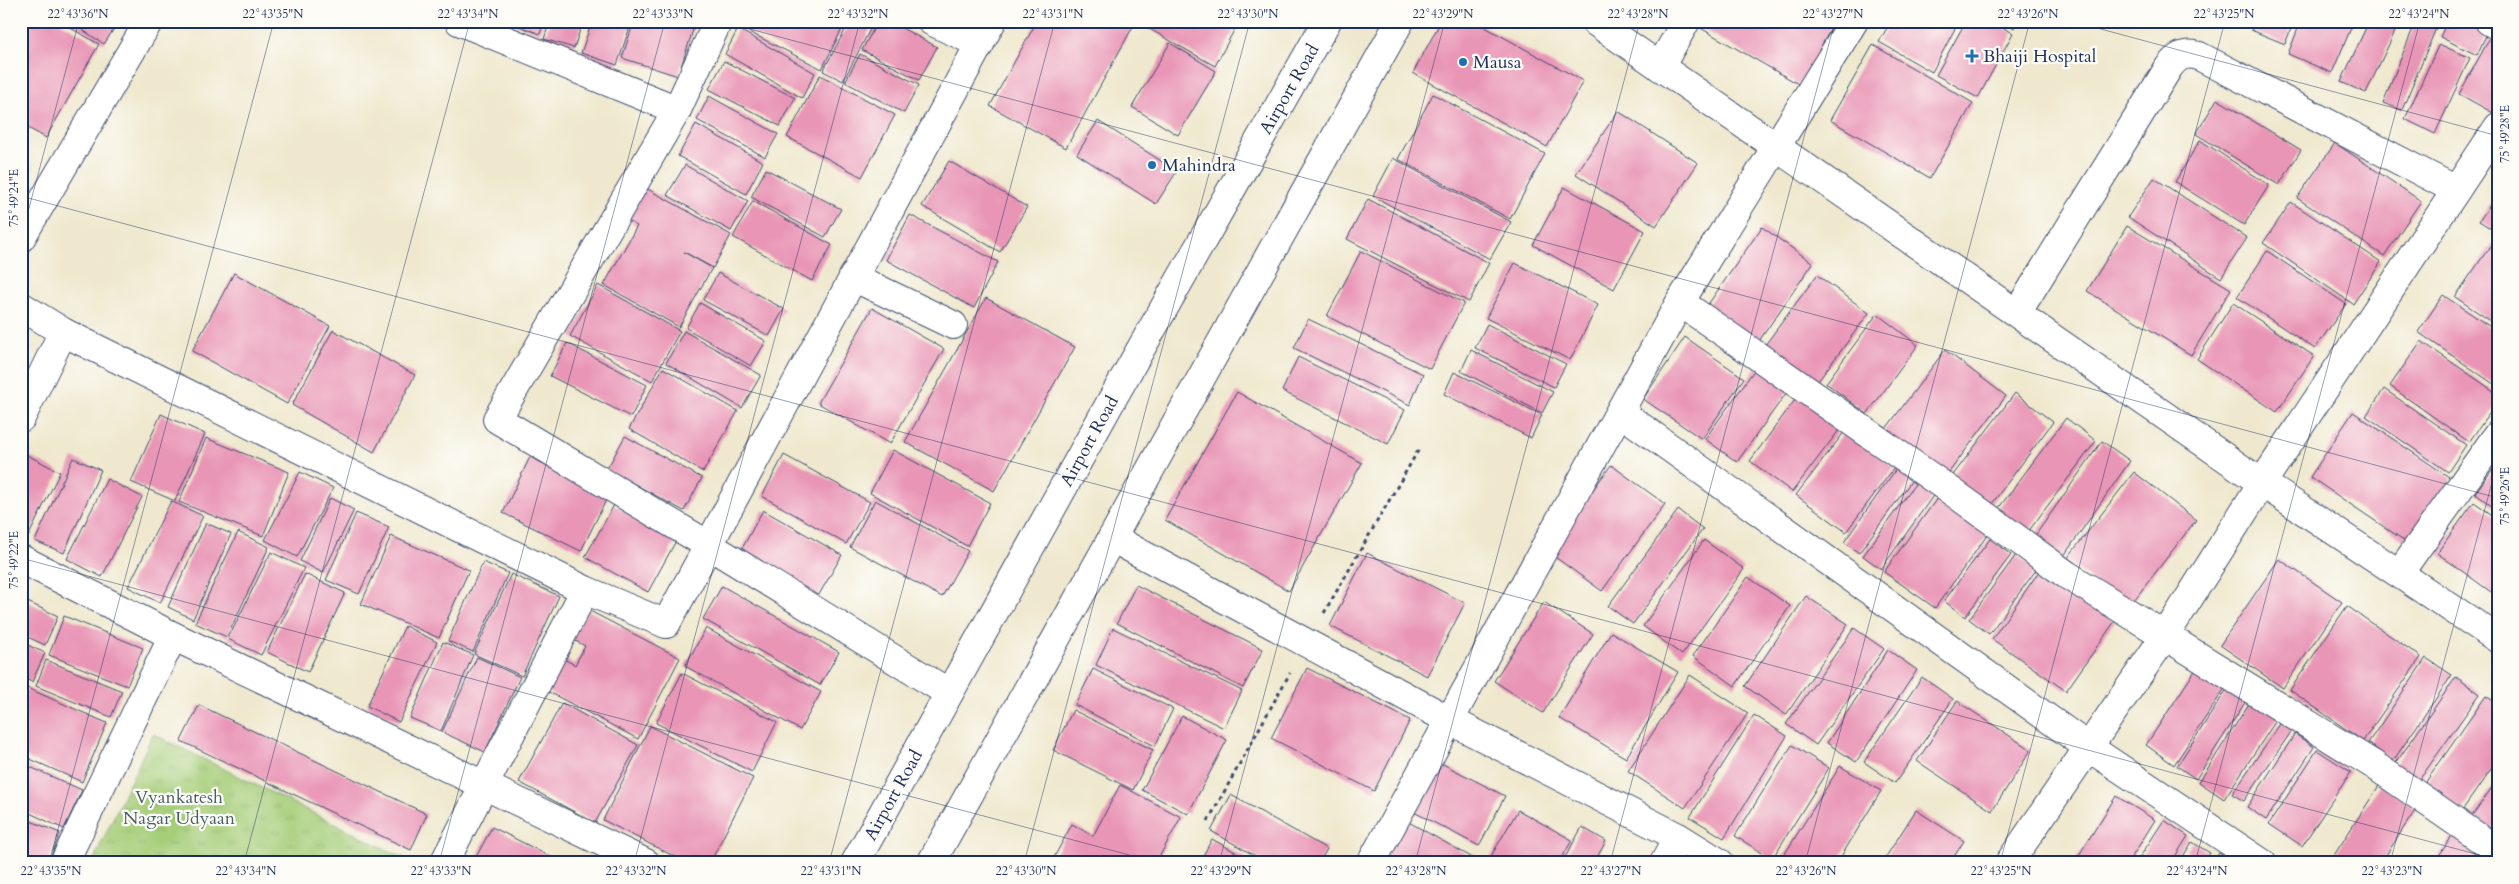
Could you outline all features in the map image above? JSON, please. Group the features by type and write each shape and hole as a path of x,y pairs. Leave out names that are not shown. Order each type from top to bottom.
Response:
{"street":[{"path":"21,238 149,21"},
{"path":"459,21 677,110"},
{"path":"718,21 677,110 497,419 710,546 949,693"},
{"path":"21,306 63,332 585,590 666,624 710,546 853,277 986,33 931,21"},
{"name":"Airport Road","path":"855,863 1328,21"},
{"path":"931,863 1400,21"},
{"path":"1594,21 2262,482 2400,572 2498,639"},
{"path":"1660,67 1686,21"},
{"path":"1372,863 1680,302 1854,21"},
{"path":"2489,21 2498,26"},
{"path":"2017,313 2169,67 2175,59 2183,55 2199,56 2456,190"},
{"path":"2018,860 2088,747 2165,636 2262,482 2498,127"},
{"path":"853,277 953,325"},
{"path":"1680,302 1954,493 2067,575 2374,765 2498,851"},
{"path":"21,418 63,332"},
{"path":"1620,412 2088,747 2262,863"},
{"path":"2400,572 2498,434"},
{"path":"1112,538 1451,721 1678,838 1720,863"},
{"path":"21,559 174,636 646,863"},
{"path":"444,863 585,590"},
{"path":"64,863 174,636"},
{"path":"1664,863 1678,838"}],"green space":[{"name":"Vyankatesh Nagar Udyaan","path":"153,734 412,862 412,863 92,863"}],"building":[{"path":"25,21 58,21 99,44 46,138 21,124 21,28"},
{"path":"69,21 119,21 104,44"},
{"path":"512,21 544,21 540,34 511,23"},
{"path":"550,21 583,21 574,48 544,39"},
{"path":"592,21 632,21 617,65 581,53"},
{"path":"634,21 696,21 678,76 622,58"},
{"path":"751,21 846,21 822,69 747,31"},
{"path":"850,21 874,22 843,81 823,71"},
{"path":"878,21 889,21 937,47 919,80 862,50"},
{"path":"1037,21 1136,21 1066,148 990,106"},
{"path":"1150,21 1239,21 1215,66 1146,27"},
{"path":"1441,21 1474,21 1583,81 1547,147 1413,73"},
{"path":"1699,21 1835,21 1800,85 1697,26"},
{"path":"1891,21 1959,21 1932,72 1879,42"},
{"path":"1966,21 1991,21 2013,33 1978,98 1936,75"},
{"path":"2002,21 2018,21 2014,28"},
{"path":"2255,21 2294,21 2285,44 2251,30"},
{"path":"2301,21 2354,21 2332,73 2288,54"},
{"path":"2369,21 2400,21 2366,93 2341,82"},
{"path":"2416,21 2439,21 2402,110 2383,103"},
{"path":"2447,21 2467,21 2488,31 2477,55 2440,37"},
{"path":"738,29 815,73 802,98 725,54"},
{"path":"2491,36 2498,40 2498,108 2495,114 2459,94"},
{"path":"1170,43 1216,71 1178,135 1132,107"},
{"path":"2439,44 2470,58 2435,134 2405,119"},
{"path":"1873,45 1973,103 1930,178 1830,120"},
{"path":"860,54 919,85 904,113 845,82"},
{"path":"724,61 795,98 780,126 709,89"},
{"path":"820,75 895,115 862,177 787,137"},
{"path":"1433,94 1545,154 1510,219 1398,159"},
{"path":"709,96 778,134 765,157 697,120"},
{"path":"2217,99 2301,150 2279,185 2196,134"},
{"path":"1618,111 1698,163 1656,226 1576,174"},
{"path":"1098,121 1177,171 1156,204 1077,154"},
{"path":"696,124 763,162 746,194 678,156"},
{"path":"2200,140 2269,185 2244,225 2175,182"},
{"path":"2335,143 2421,201 2384,256 2297,198"},
{"path":"1393,158 1511,222 1490,259 1373,196"},
{"path":"949,161 1027,207 1000,252 922,206"},
{"path":"685,165 748,201 731,231 667,195"},
{"path":"766,169 841,209 825,237 751,197"},
{"path":"2154,178 2247,238 2221,278 2128,217"},
{"path":"644,187 731,235 713,268 684,252 712,268 679,327 604,285 637,226 626,220"},
{"path":"1564,187 1645,231 1614,289 1533,245"},
{"path":"2498,194 2498,233 2479,221"},
{"path":"1368,199 1489,263 1469,302 1347,239"},
{"path":"753,201 832,245 812,281 733,237"},
{"path":"2291,202 2381,262 2353,304 2263,243"},
{"path":"910,215 998,262 974,308 886,260"},
{"path":"2127,226 2231,289 2191,355 2087,291"},
{"path":"1762,227 1813,263 1759,341 1707,306"},
{"path":"2495,239 2498,241 2498,326 2455,297"},
{"path":"1361,251 1464,303 1430,369 1327,316"},
{"path":"2267,251 2346,304 2315,349 2237,297"},
{"path":"1515,263 1598,305 1570,360 1486,318"},
{"path":"234,273 330,326 287,404 192,351"},
{"path":"718,273 784,309 769,336 703,300"},
{"path":"1817,275 1869,313 1816,384 1765,345"},
{"path":"598,285 680,331 652,381 570,336"},
{"path":"2443,295 2498,332 2498,387 2418,332"},
{"path":"986,298 1075,347 994,491 905,442"},
{"path":"700,303 766,341 751,366 686,328"},
{"path":"2233,303 2314,356 2277,412 2197,359"},
{"path":"872,308 944,349 890,444 818,403"},
{"path":"1877,314 1918,345 1867,414 1826,383"},
{"path":"1308,319 1423,374 1410,405 1294,348"},
{"path":"1487,324 1566,364 1554,387 1475,348"},
{"path":"333,330 415,375 374,452 292,405"},
{"path":"684,331 761,375 742,408 666,363"},
{"path":"1685,337 1744,378 1702,439 1643,399"},
{"path":"2421,341 2498,394 2498,401 2469,442 2390,386"},
{"path":"567,343 647,385 631,417 550,376"},
{"path":"1471,350 1553,392 1542,413 1461,371"},
{"path":"1945,350 2006,396 1944,479 1882,434"},
{"path":"1298,357 1405,410 1388,444 1282,391"},
{"path":"1760,362 1792,385 1737,462 1705,439"},
{"path":"663,368 738,411 703,472 629,429"},
{"path":"1454,372 1542,415 1531,438 1444,394"},
{"path":"2384,389 2466,445 2448,472 2366,416"},
{"path":"1237,392 1362,463 1289,591 1165,520"},
{"path":"1800,393 1843,425 1792,492 1750,461"},
{"path":"2015,393 2053,422 1985,513 1947,483"},
{"path":"2353,412 2452,479 2408,543 2310,477"},
{"path":"161,414 205,434 175,501 131,482"},
{"path":"2066,418 2096,441 2025,536 1995,513"},
{"path":"1845,431 1894,468 1846,532 1796,495"},
{"path":"625,436 702,478 684,511 607,469"},
{"path":"206,438 289,472 263,536 179,502"},
{"path":"2102,441 2130,461 2061,560 2032,540"},
{"path":"893,450 990,503 967,546 870,493"},
{"path":"27,455 60,472 28,537 21,534 21,466"},
{"path":"784,455 870,502 846,544 762,496"},
{"path":"530,457 608,496 581,551 503,513"},
{"path":"73,458 101,470 64,553 35,541"},
{"path":"2498,462 2498,511 2475,493"},
{"path":"1611,465 1665,504 1602,591 1548,552"},
{"path":"1899,465 1915,476 1859,553 1844,542"},
{"path":"300,472 333,488 297,557 265,540"},
{"path":"2134,472 2196,520 2128,608 2066,560"},
{"path":"107,479 142,497 102,577 67,559"},
{"path":"1917,481 1935,493 1881,569 1863,556"},
{"path":"1938,497 1988,534 1935,608 1884,572"},
{"path":"330,498 354,510 323,573 300,561"},
{"path":"875,500 968,551 942,597 850,547"},
{"path":"171,501 203,516 160,603 128,587"},
{"path":"2474,502 2498,519 2498,597 2437,553"},
{"path":"614,505 677,539 648,592 585,557"},
{"path":"763,510 842,555 817,598 739,554"},
{"path":"1678,510 1703,529 1633,624 1608,606"},
{"path":"356,513 389,527 359,594 326,580"},
{"path":"206,523 231,534 193,619 168,607"},
{"path":"238,532 269,547 227,637 195,623"},
{"path":"391,536 469,570 439,638 361,604"},
{"path":"1990,539 2011,555 1965,617 1944,601"},
{"path":"1704,540 1744,569 1682,655 1643,626"},
{"path":"271,552 304,568 261,655 228,639"},
{"path":"1367,553 1465,603 1427,676 1330,626"},
{"path":"2016,555 2036,570 1989,634 1969,619"},
{"path":"2279,559 2342,602 2283,688 2220,645"},
{"path":"483,562 508,573 473,652 448,641"},
{"path":"2040,570 2115,621 2066,691 1992,639"},
{"path":"305,574 345,593 308,672 267,652"},
{"path":"511,574 559,596 522,676 474,654"},
{"path":"1748,577 1790,606 1735,686 1693,656"},
{"path":"1136,585 1263,649 1243,688 1117,623"},
{"path":"722,586 839,652 820,685 703,619"},
{"path":"1806,596 1848,624 1786,715 1745,686"},
{"path":"21,599 58,616 45,645 21,634"},
{"path":"1544,602 1593,634 1543,713 1494,681"},
{"path":"2347,606 2421,657 2363,741 2290,690"},
{"path":"588,610 680,658 638,739 547,691 564,659 575,665 585,646 572,639"},
{"path":"64,616 143,648 127,686 49,655"},
{"path":"405,626 437,642 399,722 367,706"},
{"path":"706,628 821,692 800,730 685,666"},
{"path":"1113,628 1242,691 1224,728 1096,665"},
{"path":"1854,628 1884,649 1816,745 1786,724"},
{"path":"1611,632 1678,672 1626,758 1559,718"},
{"path":"21,642 45,653 32,682 21,677"},
{"path":"443,642 473,655 441,731 410,718"},
{"path":"1888,650 1917,670 1856,762 1827,743"},
{"path":"477,657 520,677 485,752 442,732"},
{"path":"2426,658 2452,675 2393,761 2368,743"},
{"path":"46,660 122,691 111,717 36,686"},
{"path":"2200,663 2229,682 2174,765 2146,745"},
{"path":"1307,668 1410,720 1374,791 1271,738"},
{"path":"1093,669 1173,709 1155,746 1075,705"},
{"path":"682,673 777,722 752,772 656,723"},
{"path":"1690,675 1748,713 1685,808 1628,771"},
{"path":"1922,677 1953,699 1895,783 1864,762"},
{"path":"2456,677 2480,694 2417,783 2393,767"},
{"path":"21,685 26,687 21,697"},
{"path":"2229,686 2248,698 2196,779 2177,766"},
{"path":"27,688 107,723 82,782 21,755 21,703"},
{"path":"2486,696 2498,704 2498,759 2461,812 2423,786"},
{"path":"2252,699 2279,716 2224,799 2199,782"},
{"path":"1957,701 2031,750 1992,811 1917,761"},
{"path":"562,703 638,745 595,823 519,782"},
{"path":"199,705 427,814 411,850 181,741"},
{"path":"1073,710 1153,750 1133,790 1053,750"},
{"path":"1754,715 1787,736 1724,838 1690,817"},
{"path":"1182,716 1227,740 1188,814 1142,790"},
{"path":"2282,721 2293,729 2244,801 2232,794"},
{"path":"650,726 753,778 710,863 687,863 603,820"},
{"path":"2295,734 2314,747 2266,820 2247,807"},
{"path":"1792,745 1829,768 1772,859 1735,836"},
{"path":"2317,750 2351,772 2302,846 2269,824"},
{"path":"1435,760 1505,796 1479,846 1410,810"},
{"path":"21,763 82,790 64,829 21,809"},
{"path":"1840,766 1881,791 1837,863 1779,863"},
{"path":"2498,779 2498,819 2490,830 2471,817"},
{"path":"2380,784 2416,809 2381,863 2329,863"},
{"path":"1120,785 1181,817 1156,863 1051,863 1072,824 1093,836"},
{"path":"1231,795 1327,849 1319,863 1268,863 1211,831"},
{"path":"2116,796 2155,820 2128,863 2074,863"},
{"path":"1518,810 1572,840 1559,863 1487,863"},
{"path":"1916,810 1964,841 1950,863 1882,863"},
{"path":"21,817 60,833 48,863 21,863"},
{"path":"1405,820 1473,858 1470,863 1390,863 1384,859"},
{"path":"2164,820 2188,836 2171,863 2136,863"},
{"path":"492,827 563,863 482,863 475,859"},
{"path":"1582,827 1606,841 1594,863 1562,863"},
{"path":"2453,835 2496,863 2434,863"},
{"path":"1212,839 1255,863 1199,863"},
{"path":"2192,842 2210,853 2204,863 2179,863"},
{"path":"2219,853 2233,863 2212,863"}],"place":[{"name":"Bhaiji Hospital","path":"1972,56"},
{"name":"Mausa","path":"1463,62"},
{"name":"Mahindra","path":"1152,165"}]}
